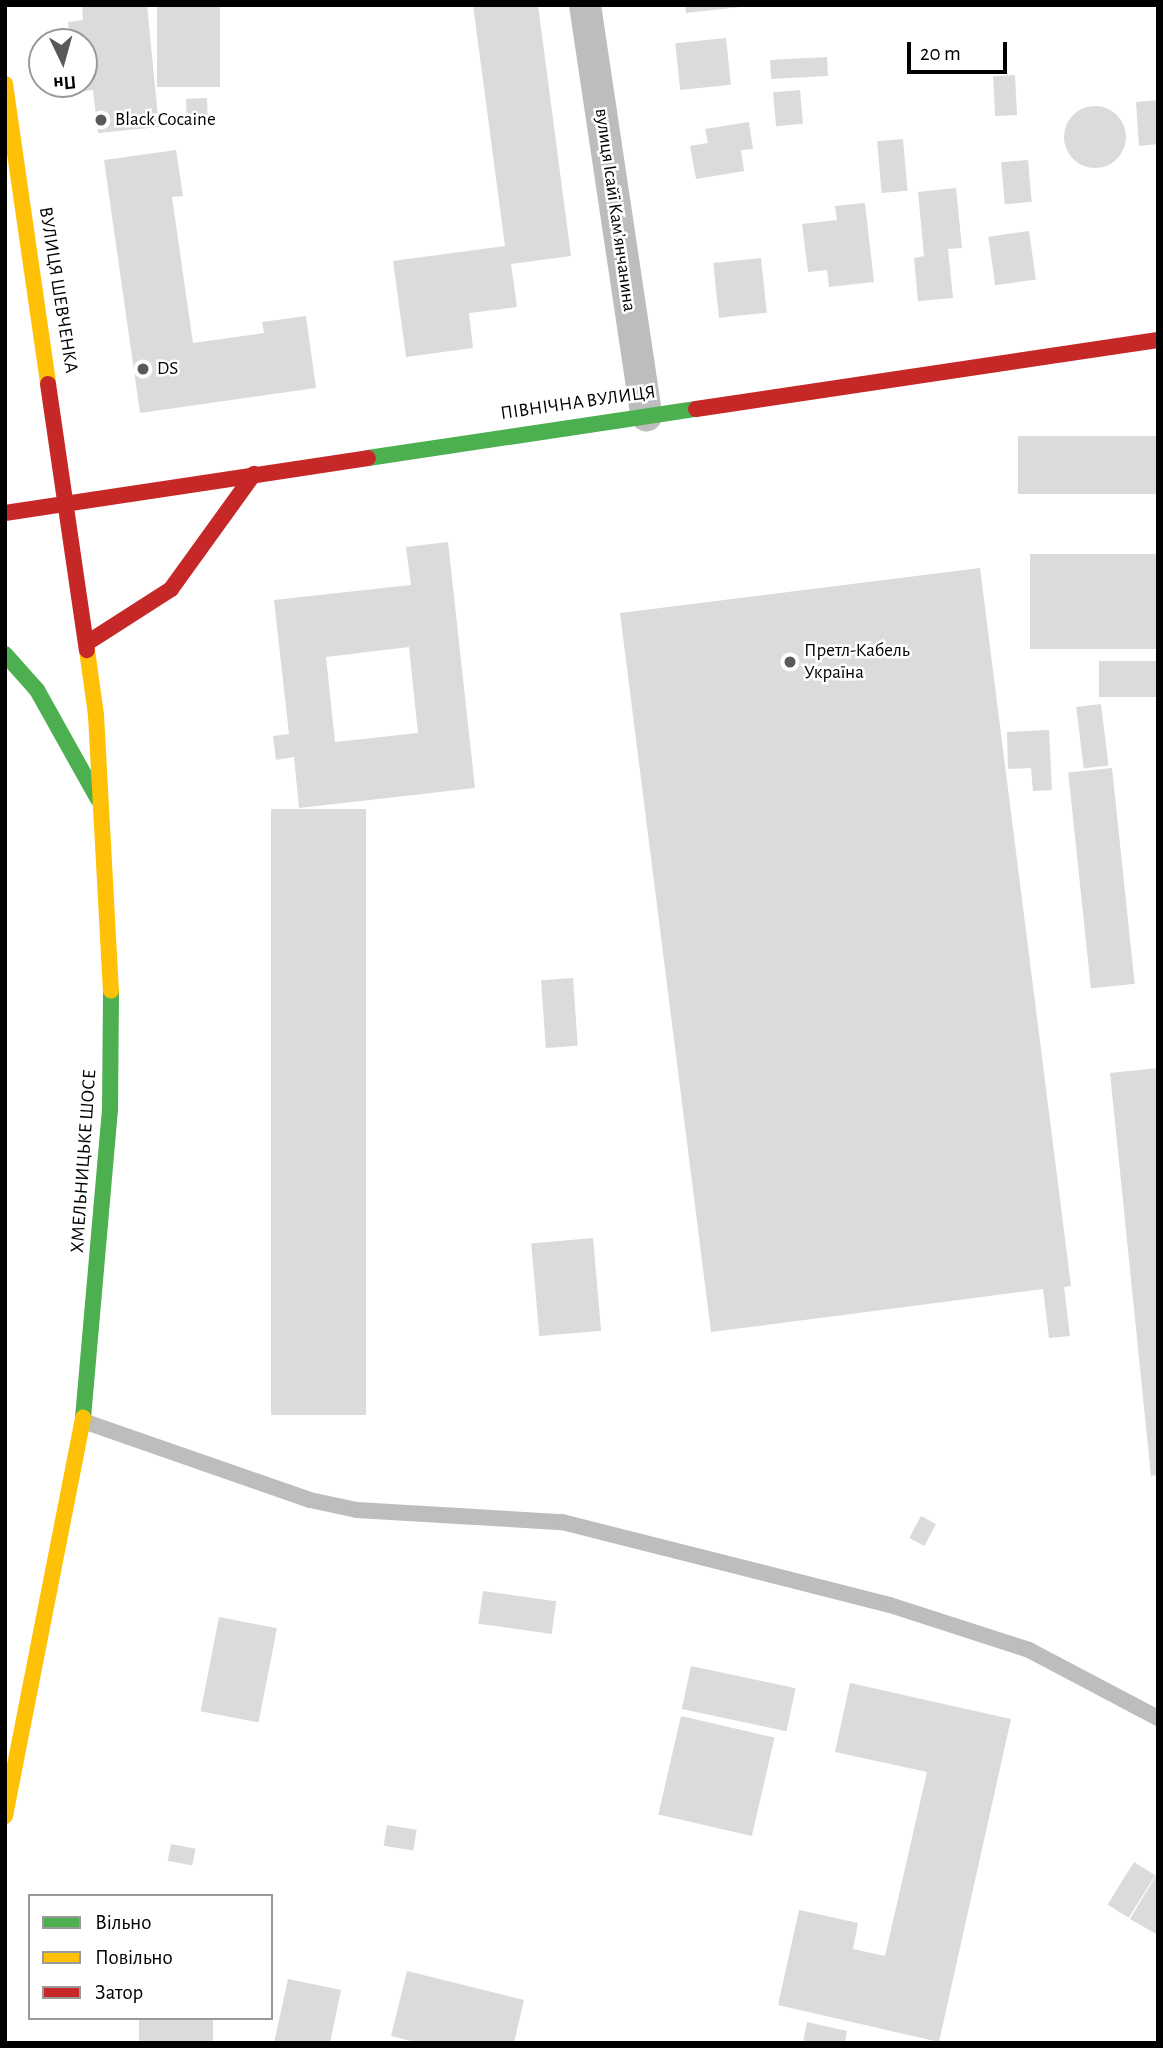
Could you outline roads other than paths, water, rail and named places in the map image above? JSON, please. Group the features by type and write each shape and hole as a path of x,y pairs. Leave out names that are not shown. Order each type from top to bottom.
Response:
{"street":[{"name":"вулиця Ісайї Камʼянчанина","path":"585,5 646,415"},
{"name":"ВУЛИЦЯ ШЕВЧЕНКА","path":"5,84 68,503"},
{"name":"ПІВНІЧНА ВУЛИЦЯ","path":"5,513 1158,340"},
{"path":"87,643 171,589 254,474"},
{"name":"ХМЕЛЬНИЦЬКЕ ШОСЕ","path":"5,1816 83,1421 110,1110 111,919 87,643 68,503"},
{"path":"5,654 37,690 102,806"}],"lane":[{"path":"83,1421 345,1508 562,1522 878,1602 1029,1650 1158,1718"}],"place":[{"name":"Black Cocaine","path":"101,120"},
{"name":"DS","path":"143,369"},
{"name":"Претл-Кабель Україна","path":"790,662"}]}
